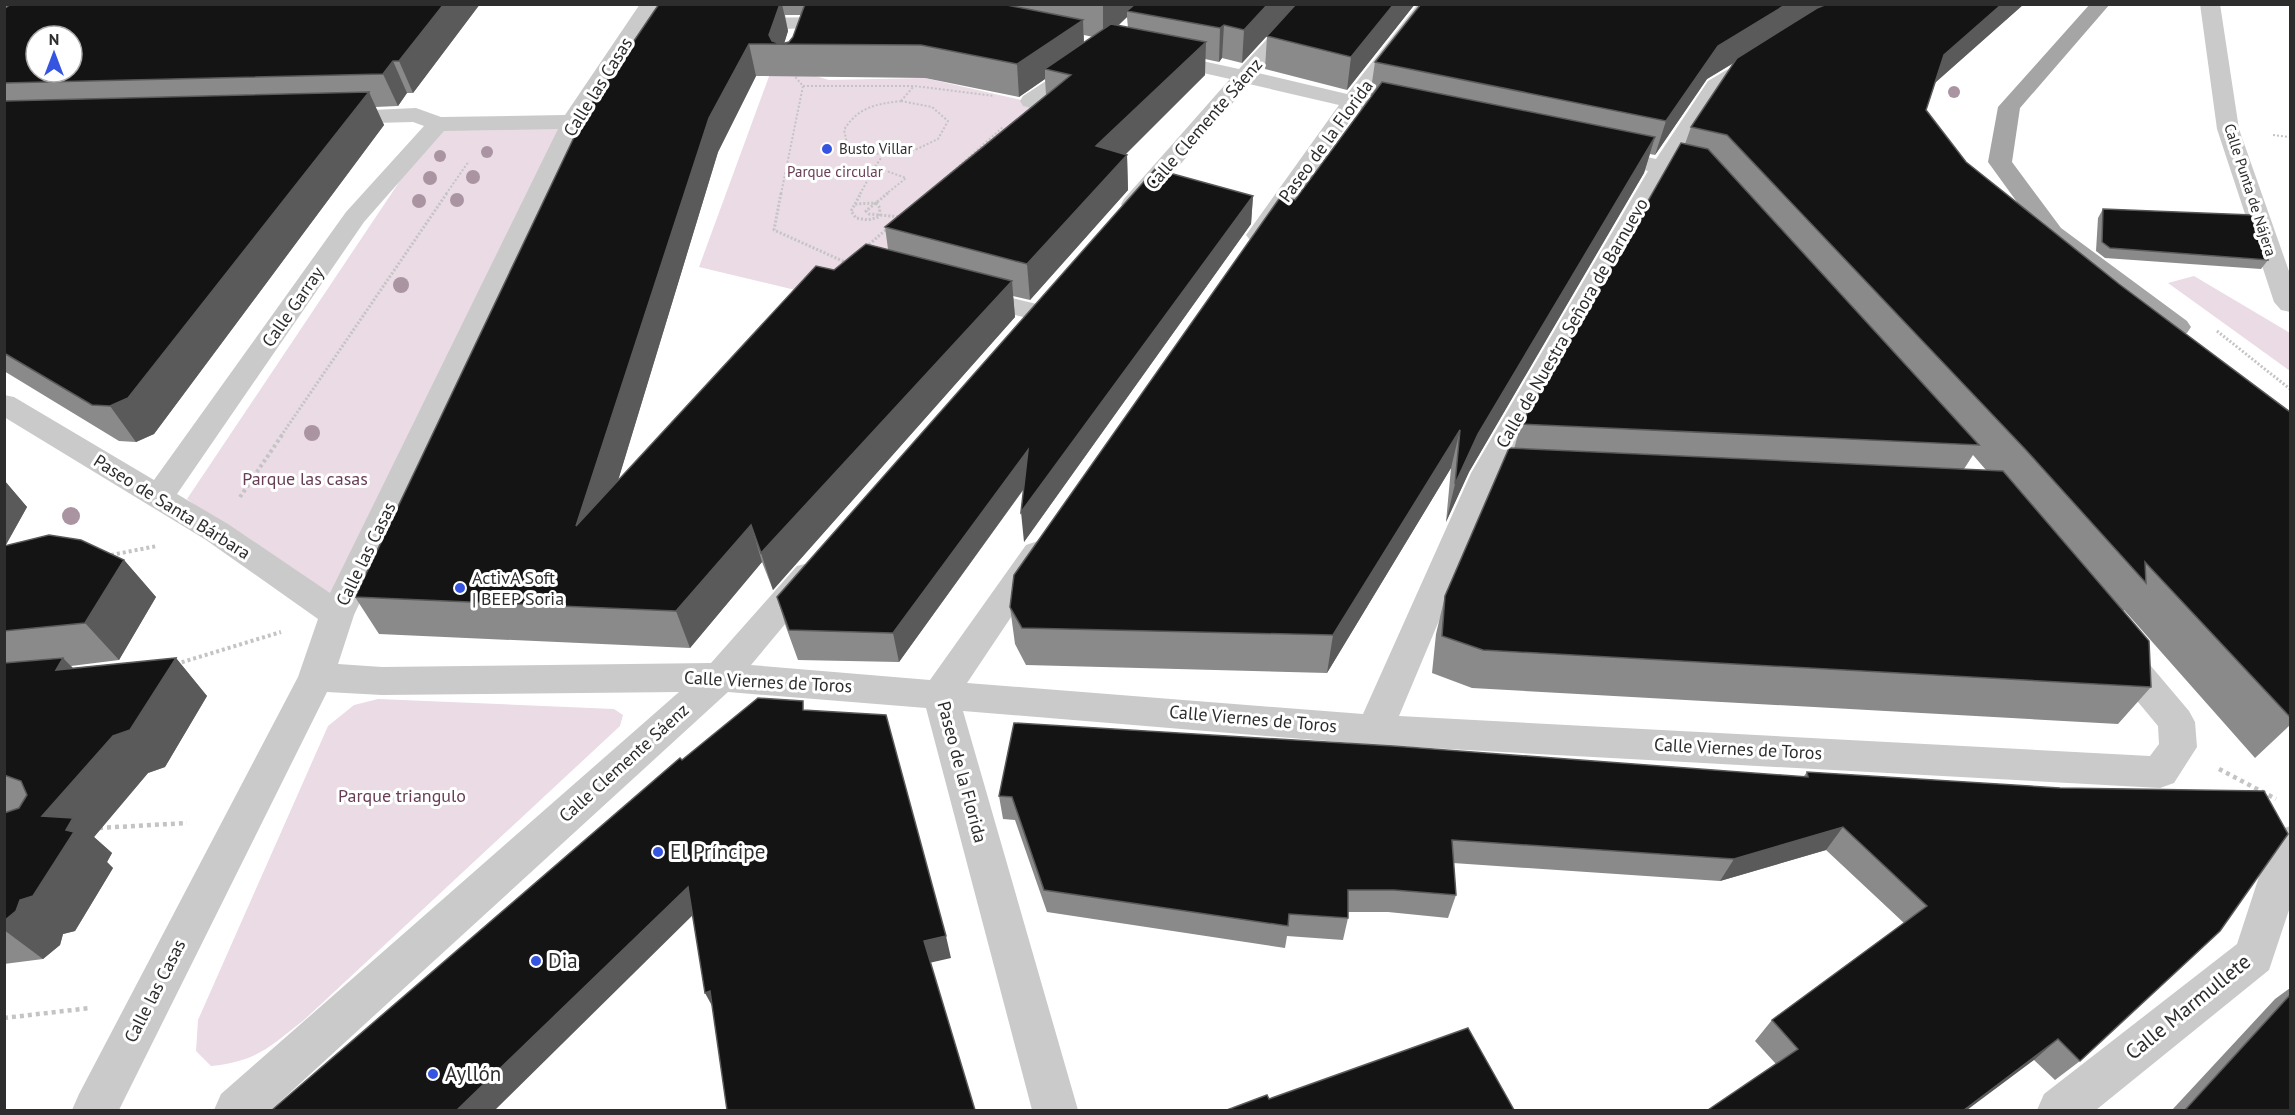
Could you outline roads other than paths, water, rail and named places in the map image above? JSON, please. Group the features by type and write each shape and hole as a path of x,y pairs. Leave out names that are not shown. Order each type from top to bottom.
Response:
{"main road":[{"path":"2101,4 2008,107 2000,162 2052,233 2204,335"}],"street":[{"name":"Calle Clemente Sáenz","path":"1115,225 1245,75 1311,4"},
{"name":"Paseo de la Florida","path":"1245,256 1352,102 1429,4"},
{"name":"Calle Punta de Nájera","path":"2210,4 2228,129 2289,303"},
{"path":"644,14 715,24 803,23 837,14 857,23"},
{"name":"Calle las Casas","path":"95,1110 316,677 337,615 572,122 644,14"},
{"path":"788,68 803,23"},
{"name":"Calle de Nuestra Señora de Barnuevo","path":"1375,730 1486,473 1662,167 1716,86 1770,52"},
{"path":"1032,102 1098,54"},
{"path":"1142,55 1245,75 1432,119"},
{"path":"310,117 416,115 438,124"},
{"path":"324,137 407,136 438,124 572,122"},
{"name":"Calle Garray","path":"159,498 356,217 438,124"},
{"path":"1580,149 1705,177 1729,204"},
{"path":"1015,340 1062,287"},
{"path":"949,290 1039,313"},
{"name":"Paseo de Santa Bárbara","path":"4,404 217,532 337,615"},
{"path":"1486,473 1522,475"},
{"name":"Paseo de la Florida","path":"1055,528 940,693 1055,1110"},
{"name":"Calle Clemente Sáenz","path":"237,1110 720,676 829,552"},
{"name":"Calle Viernes de Toros","path":"316,677 382,681 720,676 1375,730 2160,772 2178,747 2176,722 2102,632"},
{"name":"Calle Marmullete","path":"2060,1110 2254,956 2290,843"}],"place":[{"name":"Busto Villar","path":"827,149"},
{"name":"ActivA Soft | BEEP Soria","path":"460,588"},
{"name":"El Príncipe","path":"658,852"},
{"name":"Dia","path":"536,961"},
{"name":"Ayllón","path":"433,1074"}],"park label":[{"name":"Parque circular","path":"835,172"},
{"name":"Parque las casas","path":"305,479"},
{"name":"Parque triangulo","path":"402,796"}]}
